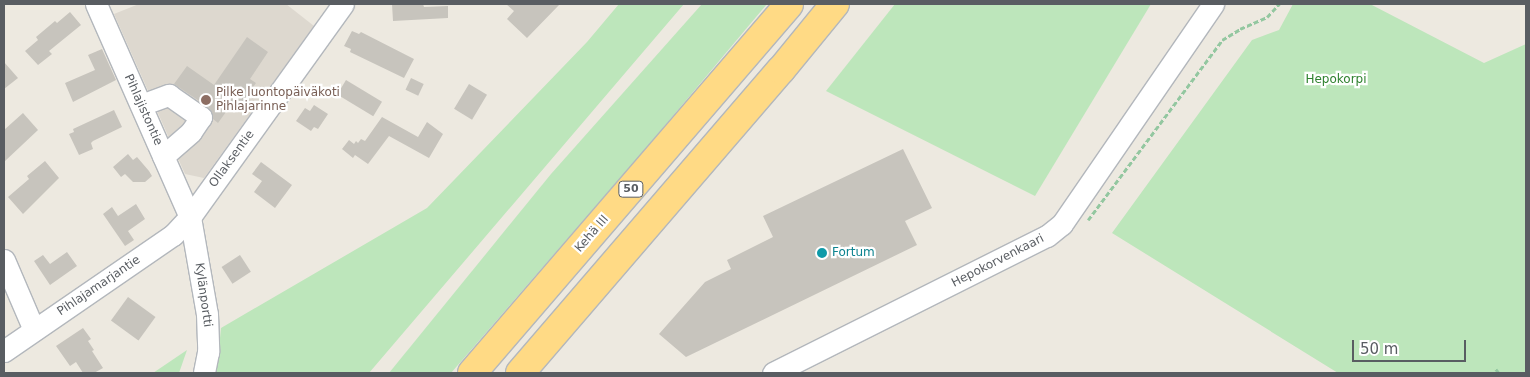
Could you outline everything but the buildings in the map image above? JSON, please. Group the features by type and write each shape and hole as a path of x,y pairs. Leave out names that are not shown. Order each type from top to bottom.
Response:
{"highway":[{"name":"Kehä III","path":"472,373 789,4"},
{"path":"520,373 775,77 835,4"}],"street":[{"name":"Pihlajistontie","path":"96,4 190,217"},
{"name":"Ollaksentie","path":"190,217 343,4"},
{"name":"Hepokorvenkaari","path":"773,373 1047,236 1062,224 1213,4"},
{"path":"141,105 169,95 201,117 192,132 163,156"},
{"name":"Pihlajamarjantie","path":"4,351 173,235 190,217"},
{"name":"Kylänportti","path":"190,217 208,314 208,352 204,373"},
{"path":"4,260 34,330"}],"path":[{"path":"1496,368 1499,373"}],"shaded area":[{"name":"Pilke luontopäiväkoti Pihlajarinne","path":"139,4 286,4 314,26 204,178 185,174 114,14"}],"green space":[{"path":"619,4 684,4 369,373 213,373 218,358 221,328 427,208 587,42"},
{"path":"702,4 767,4 641,154 451,373 389,373 551,174"},
{"path":"895,4 1151,4 1035,196 826,91"},
{"name":"Hepokorpi","path":"1293,4 1370,4 1484,63 1526,44 1526,373 1338,373 1112,233 1252,40 1279,30"},
{"path":"187,350 179,373 153,373"}],"place":[{"name":"Pilke luontopäiväkoti Pihlajarinne","path":"206,100"},
{"name":"Fortum","path":"822,253"}]}
